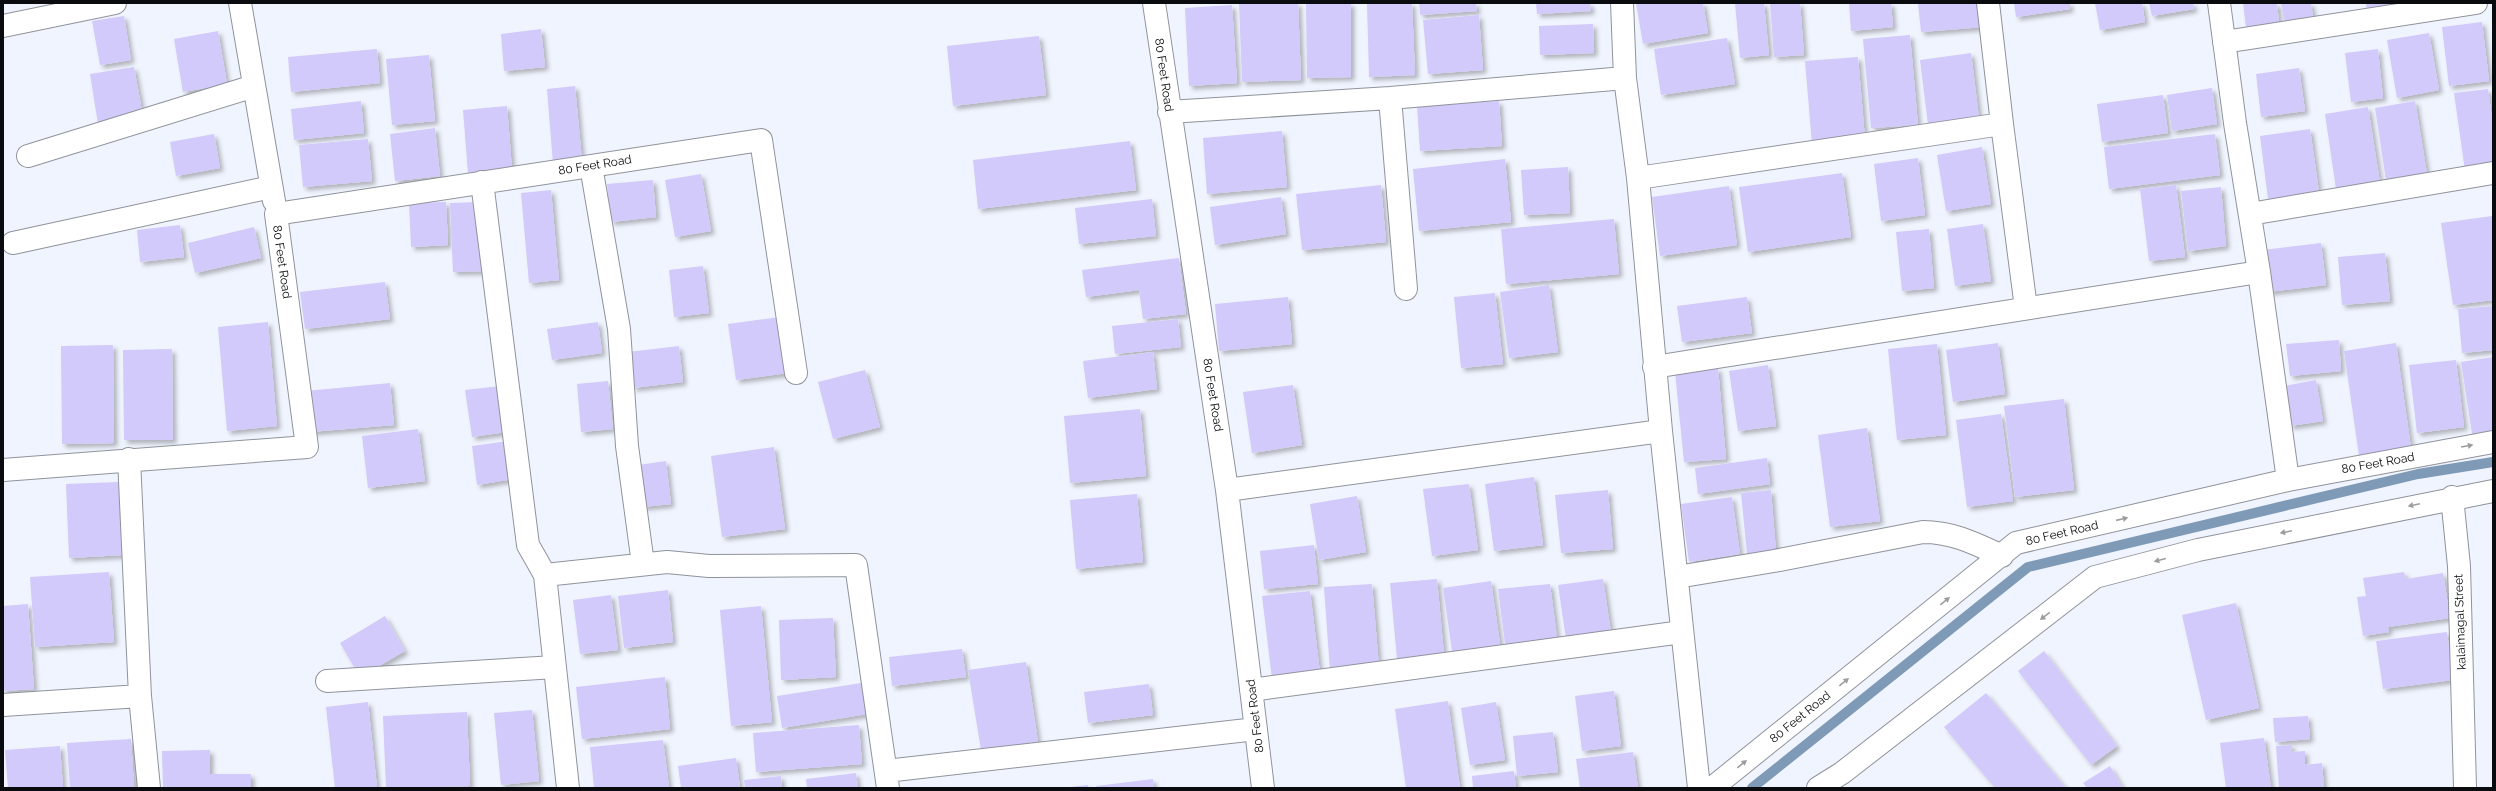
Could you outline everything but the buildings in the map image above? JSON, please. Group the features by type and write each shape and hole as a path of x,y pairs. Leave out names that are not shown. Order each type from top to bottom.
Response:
{"street":[{"path":"3,26 115,3"},
{"path":"240,3 276,214"},
{"name":"80 Feet Road","path":"1154,3 1169,112 1228,490 1263,788"},
{"path":"1622,3 1625,78 1638,178 1654,367 1699,788"},
{"path":"1988,3 2026,308"},
{"path":"2219,3 2288,480"},
{"path":"2224,42 2476,3"},
{"path":"1169,112 1390,98 1625,78"},
{"path":"28,156 254,86"},
{"path":"1390,98 1406,289"},
{"path":"1638,178 2002,124"},
{"name":"80 Feet Road","path":"3,470 129,459 307,447 276,214 761,140 796,373"},
{"path":"591,166 619,329 627,446 643,564"},
{"path":"2250,214 2493,173"},
{"path":"482,182 528,545 545,575 568,788"},
{"path":"13,243 271,187"},
{"path":"1654,367 2259,272"},
{"path":"1228,490 1661,431"},
{"name":"80 Feet Road","path":"1712,788 2002,556 2016,543 2288,480 2493,442"},
{"path":"129,459 140,696 149,788"},
{"path":"1818,788 1842,773 2094,577 2198,550 2452,497 2493,491"},
{"name":"kalaimagal Street","path":"2452,497 2459,566 2465,788"},
{"path":"1676,577 1774,561 1923,532 1937,532 1961,537 2002,556"},
{"path":"545,575 667,562 709,566 856,565 887,779 1256,729"},
{"path":"1251,690 1682,632"},
{"path":"327,681 555,667"},
{"path":"3,705 140,696"}],"waterway":[{"path":"1752,788 2028,567 2418,474 2493,462"}]}
